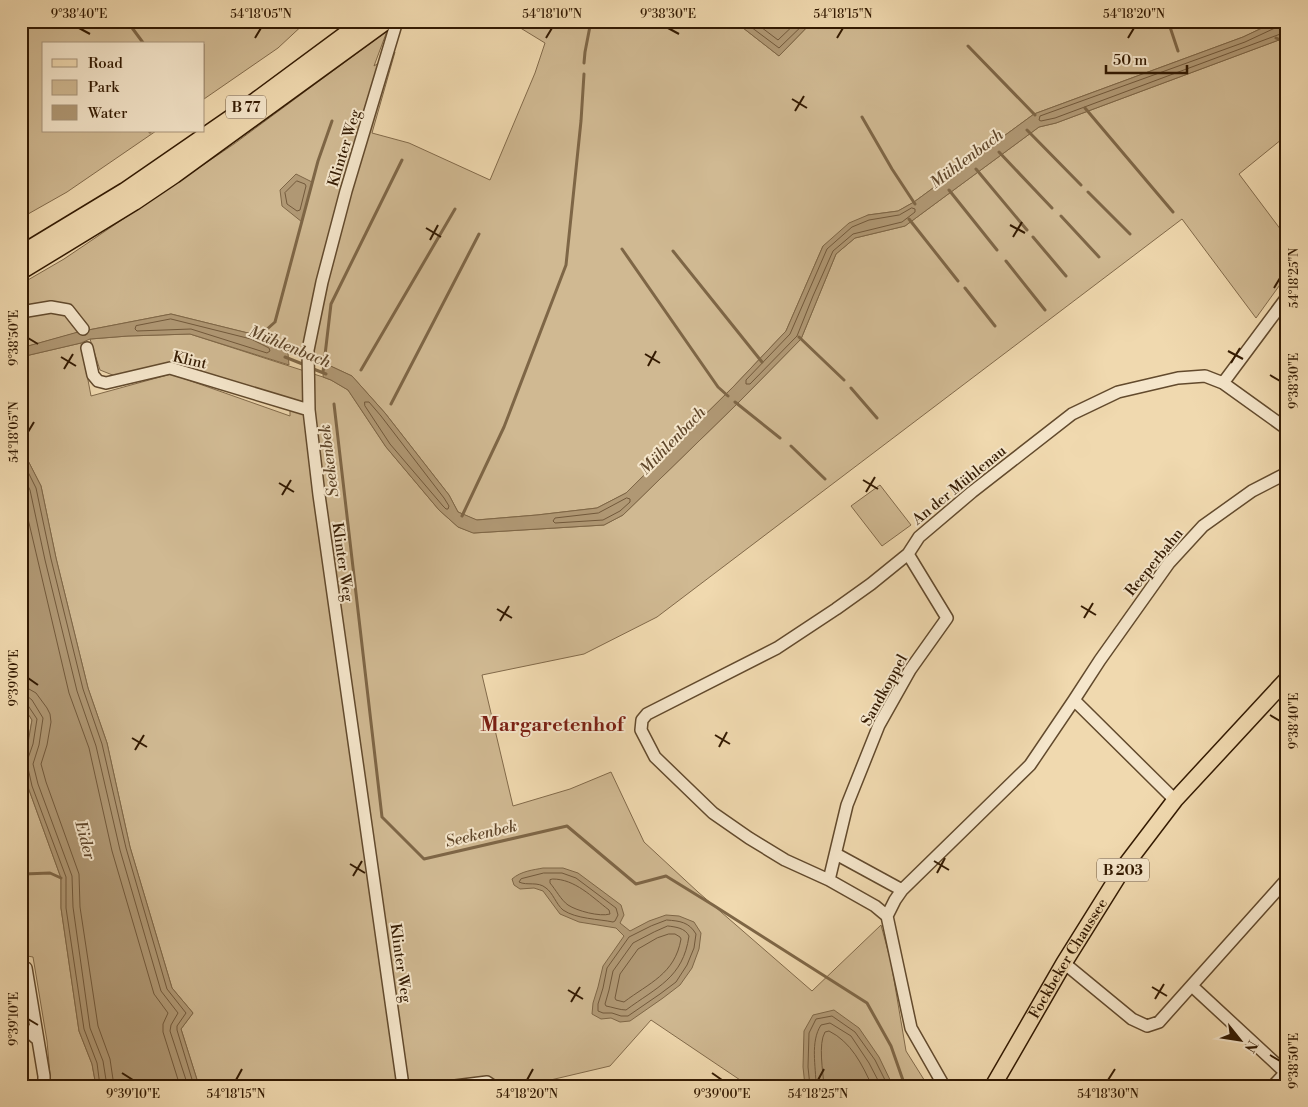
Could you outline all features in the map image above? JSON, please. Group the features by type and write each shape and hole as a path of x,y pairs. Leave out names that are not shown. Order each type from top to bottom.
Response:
{"highway":[{"name":"B 77","path":"21,254 125,191 257,100 364,21"},
{"name":"B 77","path":"21,271 174,176 383,23"}],"main road":[{"name":"Fockbeker Chaussee","path":"993,1086 1064,964 1124,867 1175,800 1287,679"}],"street":[{"name":"Klinter Weg","path":"397,21 344,200 322,282 308,350 308,410 321,515 403,1086"},
{"path":"1223,382 1287,297"},
{"path":"21,312 50,307 68,310 83,329"},
{"name":"Klint","path":"87,348 94,375 98,381 106,383 170,368 308,410"},
{"name":"An der Mühlenau","path":"829,880 778,856 714,813 655,757 641,730 642,720 647,714 777,648 857,594 908,554 919,536 1072,414 1118,392 1178,378 1205,376 1223,382 1287,429"},
{"name":"Reeperbahn","path":"887,916 902,890 1030,765 1100,660 1169,563 1203,526 1252,490 1287,473"},
{"name":"Sandkoppel","path":"829,880 847,805 879,725 910,670 947,618 908,554"},
{"path":"1074,700 1175,800"},
{"path":"836,854 902,890"},
{"path":"829,880 874,906 887,916 911,1028 944,1086"},
{"path":"1064,964 1132,1019 1147,1026 1159,1022 1287,880"},
{"path":"21,968 26,968 44,1086"},
{"path":"1192,986 1286,1072 1273,1086"},
{"path":"21,1025 38,1040"},
{"path":"454,1086 487,1082 493,1086"}],"green space":[{"path":"21,21 307,21 278,48 205,98 205,42 42,42 42,132 155,132 67,192 21,218"},
{"path":"509,21 737,21 738,24 779,56 813,21 1277,21 1243,37 1034,114 914,202 898,211 868,215 823,246 786,331 734,386 626,493 597,508 476,520 458,512 449,495 385,413 352,376 324,363 288,353 252,334 171,314 83,331 21,348 21,284 64,259 234,144 387,31 374,66 395,52 372,133 409,143 490,180 535,73 545,43"},
{"path":"1287,37 1287,135 1239,174 1287,238 1287,275 1256,318 1182,219 657,617 584,654 482,675 513,806 570,789 611,772 644,842 698,892 812,991 881,925 891,962 906,1051 928,1086 749,1086 651,1020 610,1066 525,1086 199,1086 181,1029 193,1013 172,988 130,847 107,743 88,688 56,558 41,486 21,447 21,357 81,343 91,396 171,374 290,416 290,399 171,364 115,376 100,370 90,339 190,334 323,377 348,390 386,447 439,510 458,527 474,533 604,525 623,515 801,339 836,254 855,238 905,226 1039,127 1056,123"},
{"path":"880,485 911,525 882,546 851,506"},
{"path":"21,696 23,698 23,706 32,720 22,763 28,787 61,878 61,908 79,1031 92,1064 96,1086 51,1086 47,1041 33,957 21,955"}],"water":[{"path":"737,21 813,21 779,56 738,24"},
{"path":"1277,21 1287,21 1287,37 1056,123 1039,127 905,226 855,238 836,254 801,339 623,515 604,525 473,533 458,527 439,510 386,447 348,390 323,377 324,363 352,376 385,413 449,495 458,512 477,520 597,508 626,493 734,386 786,331 823,246 849,223 868,215 898,211 914,202 1034,114 1243,37"},
{"path":"296,174 312,182 302,222 282,206 280,190"},
{"path":"171,314 252,334 288,353 289,365 190,334 90,339 81,343 21,357 21,348 78,332"},
{"name":"Eider","path":"21,447 41,486 56,558 88,688 107,743 130,847 172,988 193,1013 181,1029 199,1086 96,1086 92,1064 79,1031 61,908 61,878 28,787 22,763 32,720 23,706 23,698 21,696"},
{"path":"543,868 563,868 578,873 621,905 624,915 620,923 630,931 666,915 679,916 694,922 701,933 699,949 692,968 680,985 630,1021 620,1022 611,1018 601,1019 592,1014 603,966 624,936 616,928 579,922 560,914 543,891 534,888 520,889 514,885 512,879 519,874"},
{"path":"834,1010 859,1028 879,1057 893,1086 805,1086 803,1067 804,1031 813,1015"}],"waterway":[{"path":"127,21 143,42"},
{"path":"584,63 591,21"},
{"path":"1168,21 1178,51"},
{"path":"1276,38 1287,43"},
{"path":"968,46 1035,115"},
{"path":"462,516 504,427 566,265 584,74"},
{"path":"1085,108 1173,212"},
{"path":"862,117 915,204"},
{"path":"256,339 275,322 318,161 332,121"},
{"path":"1027,130 1081,185"},
{"path":"999,152 1052,208"},
{"path":"323,372 331,304 402,160"},
{"path":"976,169 1027,230"},
{"path":"949,190 997,250"},
{"path":"1088,192 1130,234"},
{"path":"361,370 455,209"},
{"path":"1061,216 1099,257"},
{"path":"909,219 958,281"},
{"path":"391,404 479,234"},
{"path":"1033,237 1066,276"},
{"path":"622,249 718,387 728,396"},
{"path":"673,251 762,362"},
{"path":"1006,261 1045,310"},
{"path":"965,288 995,326"},
{"path":"799,337 844,380"},
{"name":"Mühlenbach","path":"285,357 305,365"},
{"name":"Mühlenbach","path":"311,368 326,374"},
{"path":"851,388 877,418"},
{"path":"735,402 780,438"},
{"name":"Seekenbek","path":"334,404 382,817 424,859 567,826 636,884 666,876 867,1003 891,1046 905,1086"},
{"path":"791,446 825,479"},
{"path":"24,874 50,873 61,878"}],"district":[{"name":"Margaretenhof","path":"552,724"}]}
